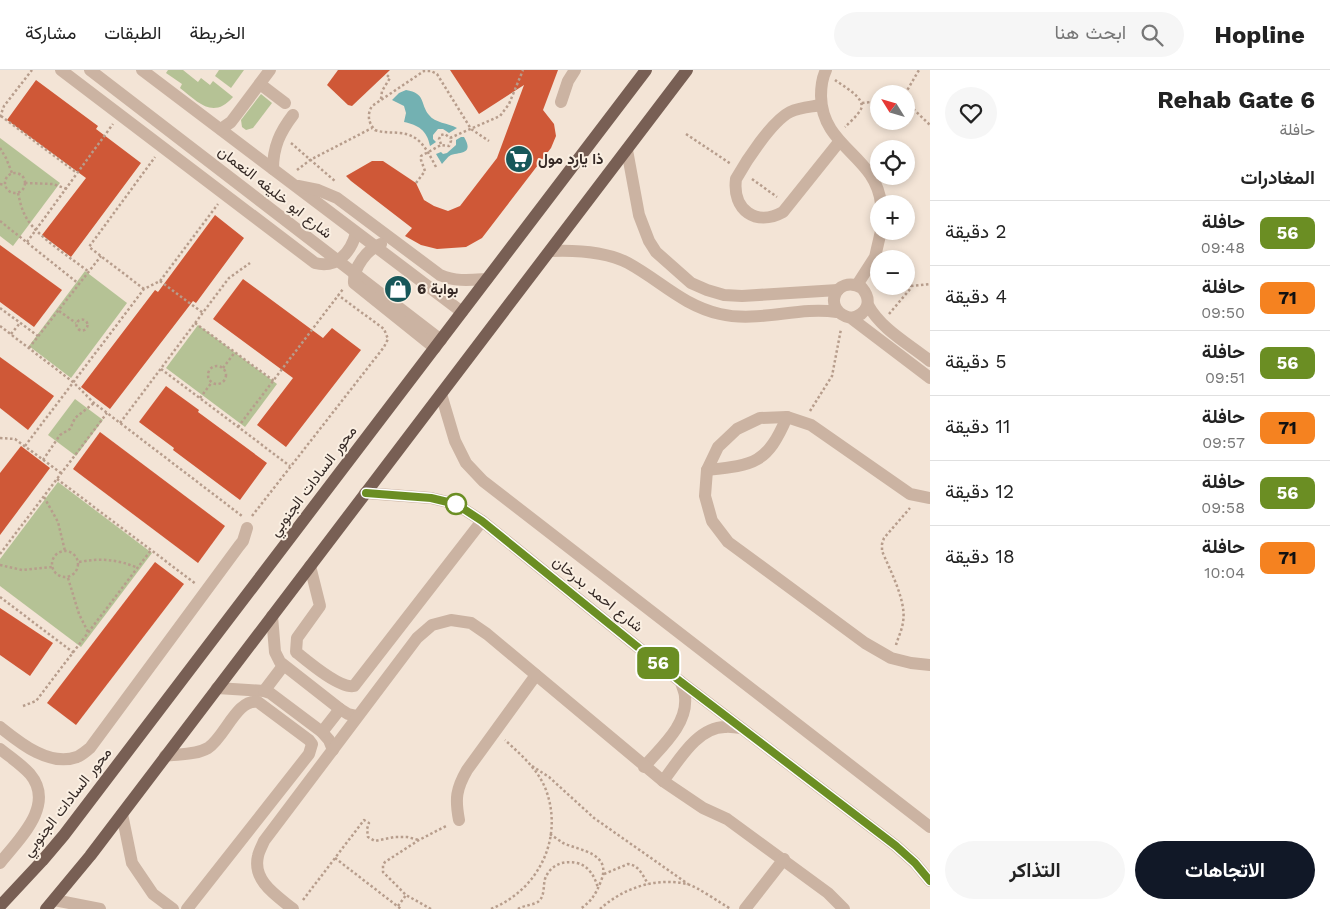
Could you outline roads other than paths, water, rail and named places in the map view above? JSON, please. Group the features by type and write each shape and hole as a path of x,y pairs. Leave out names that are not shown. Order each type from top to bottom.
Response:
{"main road":[{"name":"محور السادات الجنوبي","path":"0,906 64,835 646,70"},
{"path":"50,904 122,814 688,70"}],"street":[{"path":"61,70 316,263 329,265 338,261 351,246 356,233"},
{"name":"شارع ابو خليفه النعمان","path":"90,70 355,274 438,344"},
{"name":"شارع ابو خليفه النعمان","path":"142,70 375,247"},
{"path":"221,130 231,122 270,70"},
{"path":"561,102 568,82 575,70"},
{"path":"825,71 821,89 821,105 826,122 837,140 863,164 874,180 878,195"},
{"path":"260,84 286,103"},
{"path":"821,105 798,108 779,119 770,130 736,179 736,198 741,206 748,213 756,217 775,217 783,212 837,140"},
{"path":"273,169 274,151 280,134 293,115"},
{"path":"627,150 639,215 644,229 656,252 691,283 707,290 742,296 838,290"},
{"path":"291,183 318,190 337,198 440,274 460,280 487,279"},
{"path":"857,285 874,257 879,240"},
{"path":"355,274 363,259 375,247 382,244 387,246 464,309"},
{"path":"550,251 570,250 611,257 626,262 641,270 684,300 702,309 742,318 807,310 844,316 858,317 868,305 868,299 866,293 857,285 850,284 838,290 834,297 834,305 844,316 930,378"},
{"path":"641,270 656,252"},
{"path":"670,291 682,275"},
{"path":"868,305 881,323 930,360"},
{"name":"شارع احمد بدرخان","path":"441,394 454,442 466,463 483,481 930,827"},
{"path":"707,470 741,466 762,457 778,438 786,417"},
{"path":"925,497 910,494 811,426 786,417 760,418 737,429 718,447 707,470 705,496 712,521 728,542 865,643 891,658 930,665"},
{"name":"شارع احمد بدرخان","path":"366,493 413,496 456,504 482,521 681,682 896,846 915,863 930,881"},
{"path":"310,566 320,606 297,638 296,652 339,683 349,687 354,686 482,521"},
{"path":"2,733 36,752 50,757 65,759 78,756 90,748 243,541 248,528"},
{"path":"272,616 275,652 283,666 340,709 348,714 357,716"},
{"path":"297,905 268,890 259,875 257,858 264,841 417,638 432,626 451,620 471,623 479,628 644,767 703,808 726,818 784,859 828,893 844,909"},
{"path":"264,691 283,666"},
{"path":"459,820 456,803 458,786 467,770 536,675"},
{"path":"644,767 678,727 684,714 685,698 681,682"},
{"path":"217,688 270,693 322,732 329,740 333,750"},
{"path":"165,756 206,749 215,742 244,705 251,701 258,702 312,744 309,754 187,909"},
{"path":"322,732 340,709"},
{"path":"663,781 695,741 708,731 724,726 741,728"},
{"path":"0,749 30,773 39,791 40,800 38,810 33,819 0,863"},
{"path":"122,814 132,863 153,894 173,909"},
{"path":"745,909 784,859"},
{"path":"50,904 100,909"}],"water":[{"path":"406,90 420,96 426,111 432,118 457,128 449,133 443,129 438,129 433,135 433,139 436,142 430,146 427,136 421,129 404,122 406,113 404,106 392,100 399,93"},
{"path":"464,137 467,143 467,149 451,155 442,164 436,154 441,152 443,154 447,153 456,145 456,140"}],"place":[{"name":"ذا يارد مول","path":"519,159"},
{"name":"بوابة 6","path":"398,289"}]}
